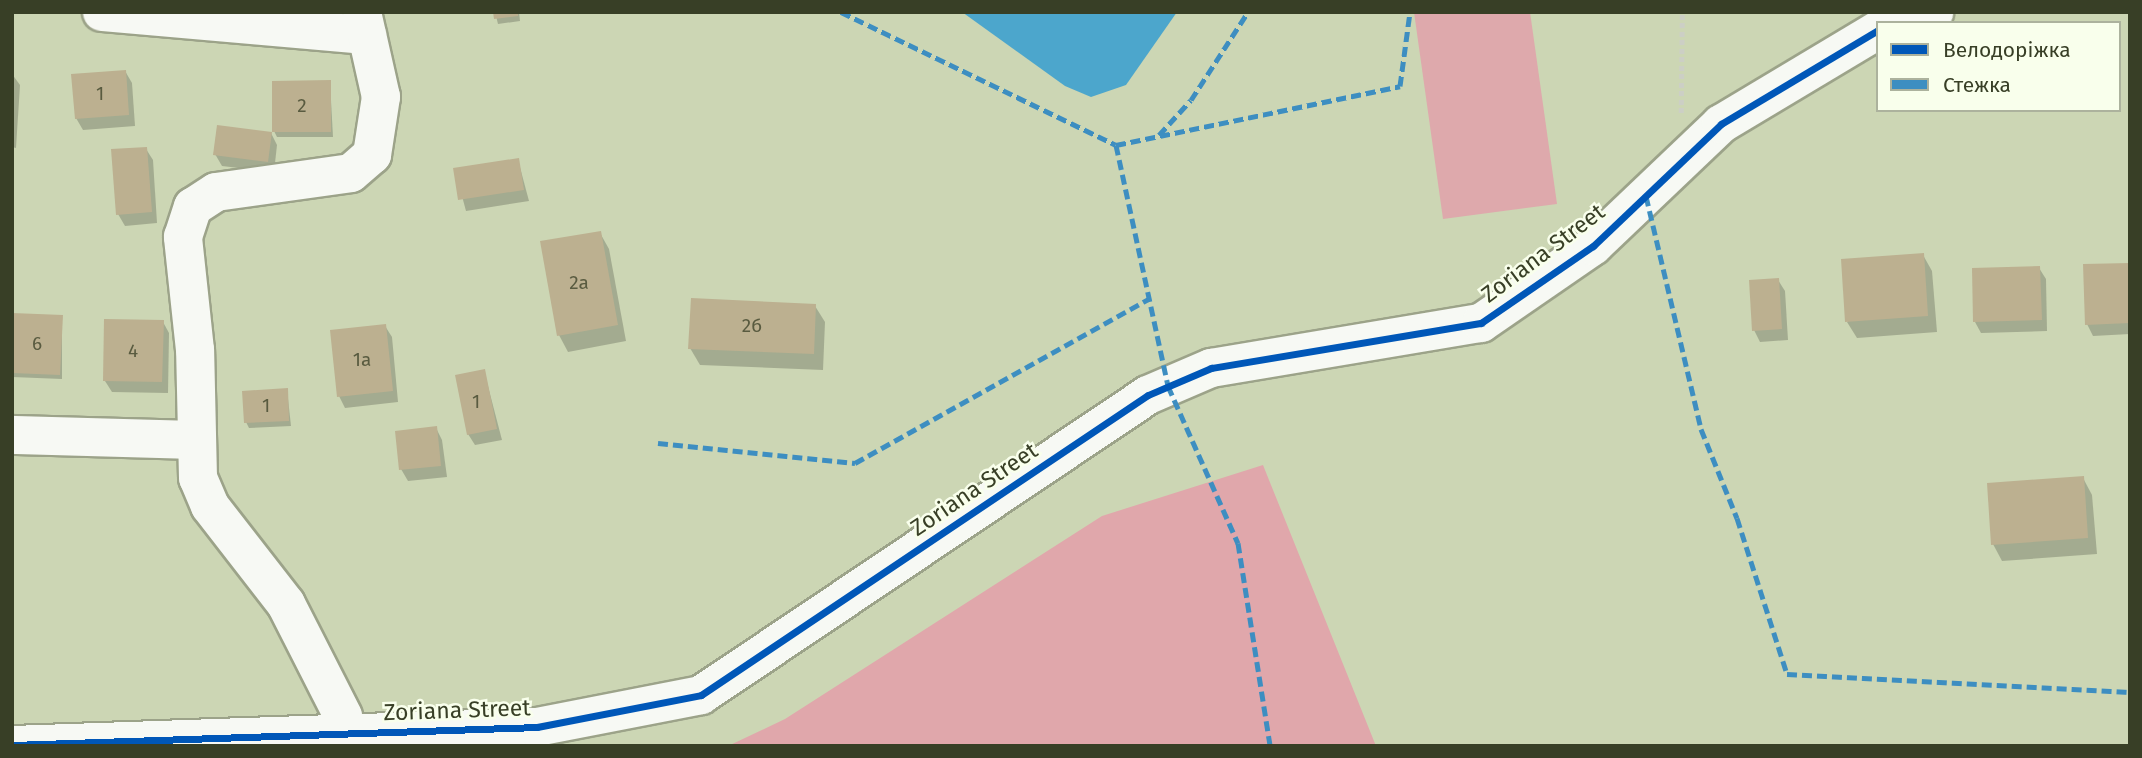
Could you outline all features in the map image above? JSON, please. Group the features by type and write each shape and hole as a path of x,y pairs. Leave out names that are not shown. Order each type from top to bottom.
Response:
{"street":[{"path":"102,12 365,24 381,97 372,155 351,173 216,192 193,206 183,237 195,350 194,440 198,478 211,506 286,604 343,716 339,733"},
{"path":"1907,21 1934,12"},
{"name":"Zoriana Street","path":"12,745 339,733 566,735 701,695 1148,395 1211,368 1481,323 1593,246 1721,124 1876,31"},
{"path":"12,435 194,440"}],"path":[{"path":"1681,163 1682,12"}],"shaded area":[{"path":"1414,12 1530,12 1557,204 1443,219"},
{"path":"1263,465 1376,746 728,746 785,719 1102,516"}],"water":[{"path":"962,12 1177,12 1126,85 1091,97 1065,86"}],"building":[{"path":"493,12 518,12 518,16 494,19"},
{"path":"126,70 129,115 75,119 71,74"},
{"path":"331,80 331,132 272,132 272,81"},
{"path":"217,125 272,132 268,162 213,155"},
{"path":"147,147 152,212 116,215 111,149"},
{"path":"519,158 524,190 458,200 453,168"},
{"path":"601,231 618,325 557,336 540,241"},
{"path":"1924,253 1928,316 1845,322 1841,259"},
{"path":"2130,263 2130,323 2085,325 2083,264"},
{"path":"2040,266 2042,320 1973,322 1972,268"},
{"path":"1779,278 1782,329 1752,331 1749,280"},
{"path":"691,298 816,304 814,354 688,349"},
{"path":"12,313 63,315 60,375 12,373"},
{"path":"104,319 164,320 162,382 103,381"},
{"path":"386,324 393,391 337,397 330,330"},
{"path":"485,369 497,429 467,435 455,375"},
{"path":"288,388 289,421 244,423 242,391"},
{"path":"437,426 441,466 399,470 395,431"},
{"path":"2084,476 2088,538 1991,545 1987,483"}],"marked path":[{"path":"841,12 1116,145 1400,86 1410,12"},
{"path":"1159,135 1191,100 1248,12"},
{"path":"1116,145 1168,386 1238,543 1270,746"},
{"path":"1646,196 1701,429 1737,518 1787,674 2130,692"},
{"path":"658,443 855,463 1149,299"}],"cycle path":[{"path":"12,745 537,727 701,695 1148,395 1211,368 1481,323 1593,246 1721,124 1876,31"}]}
